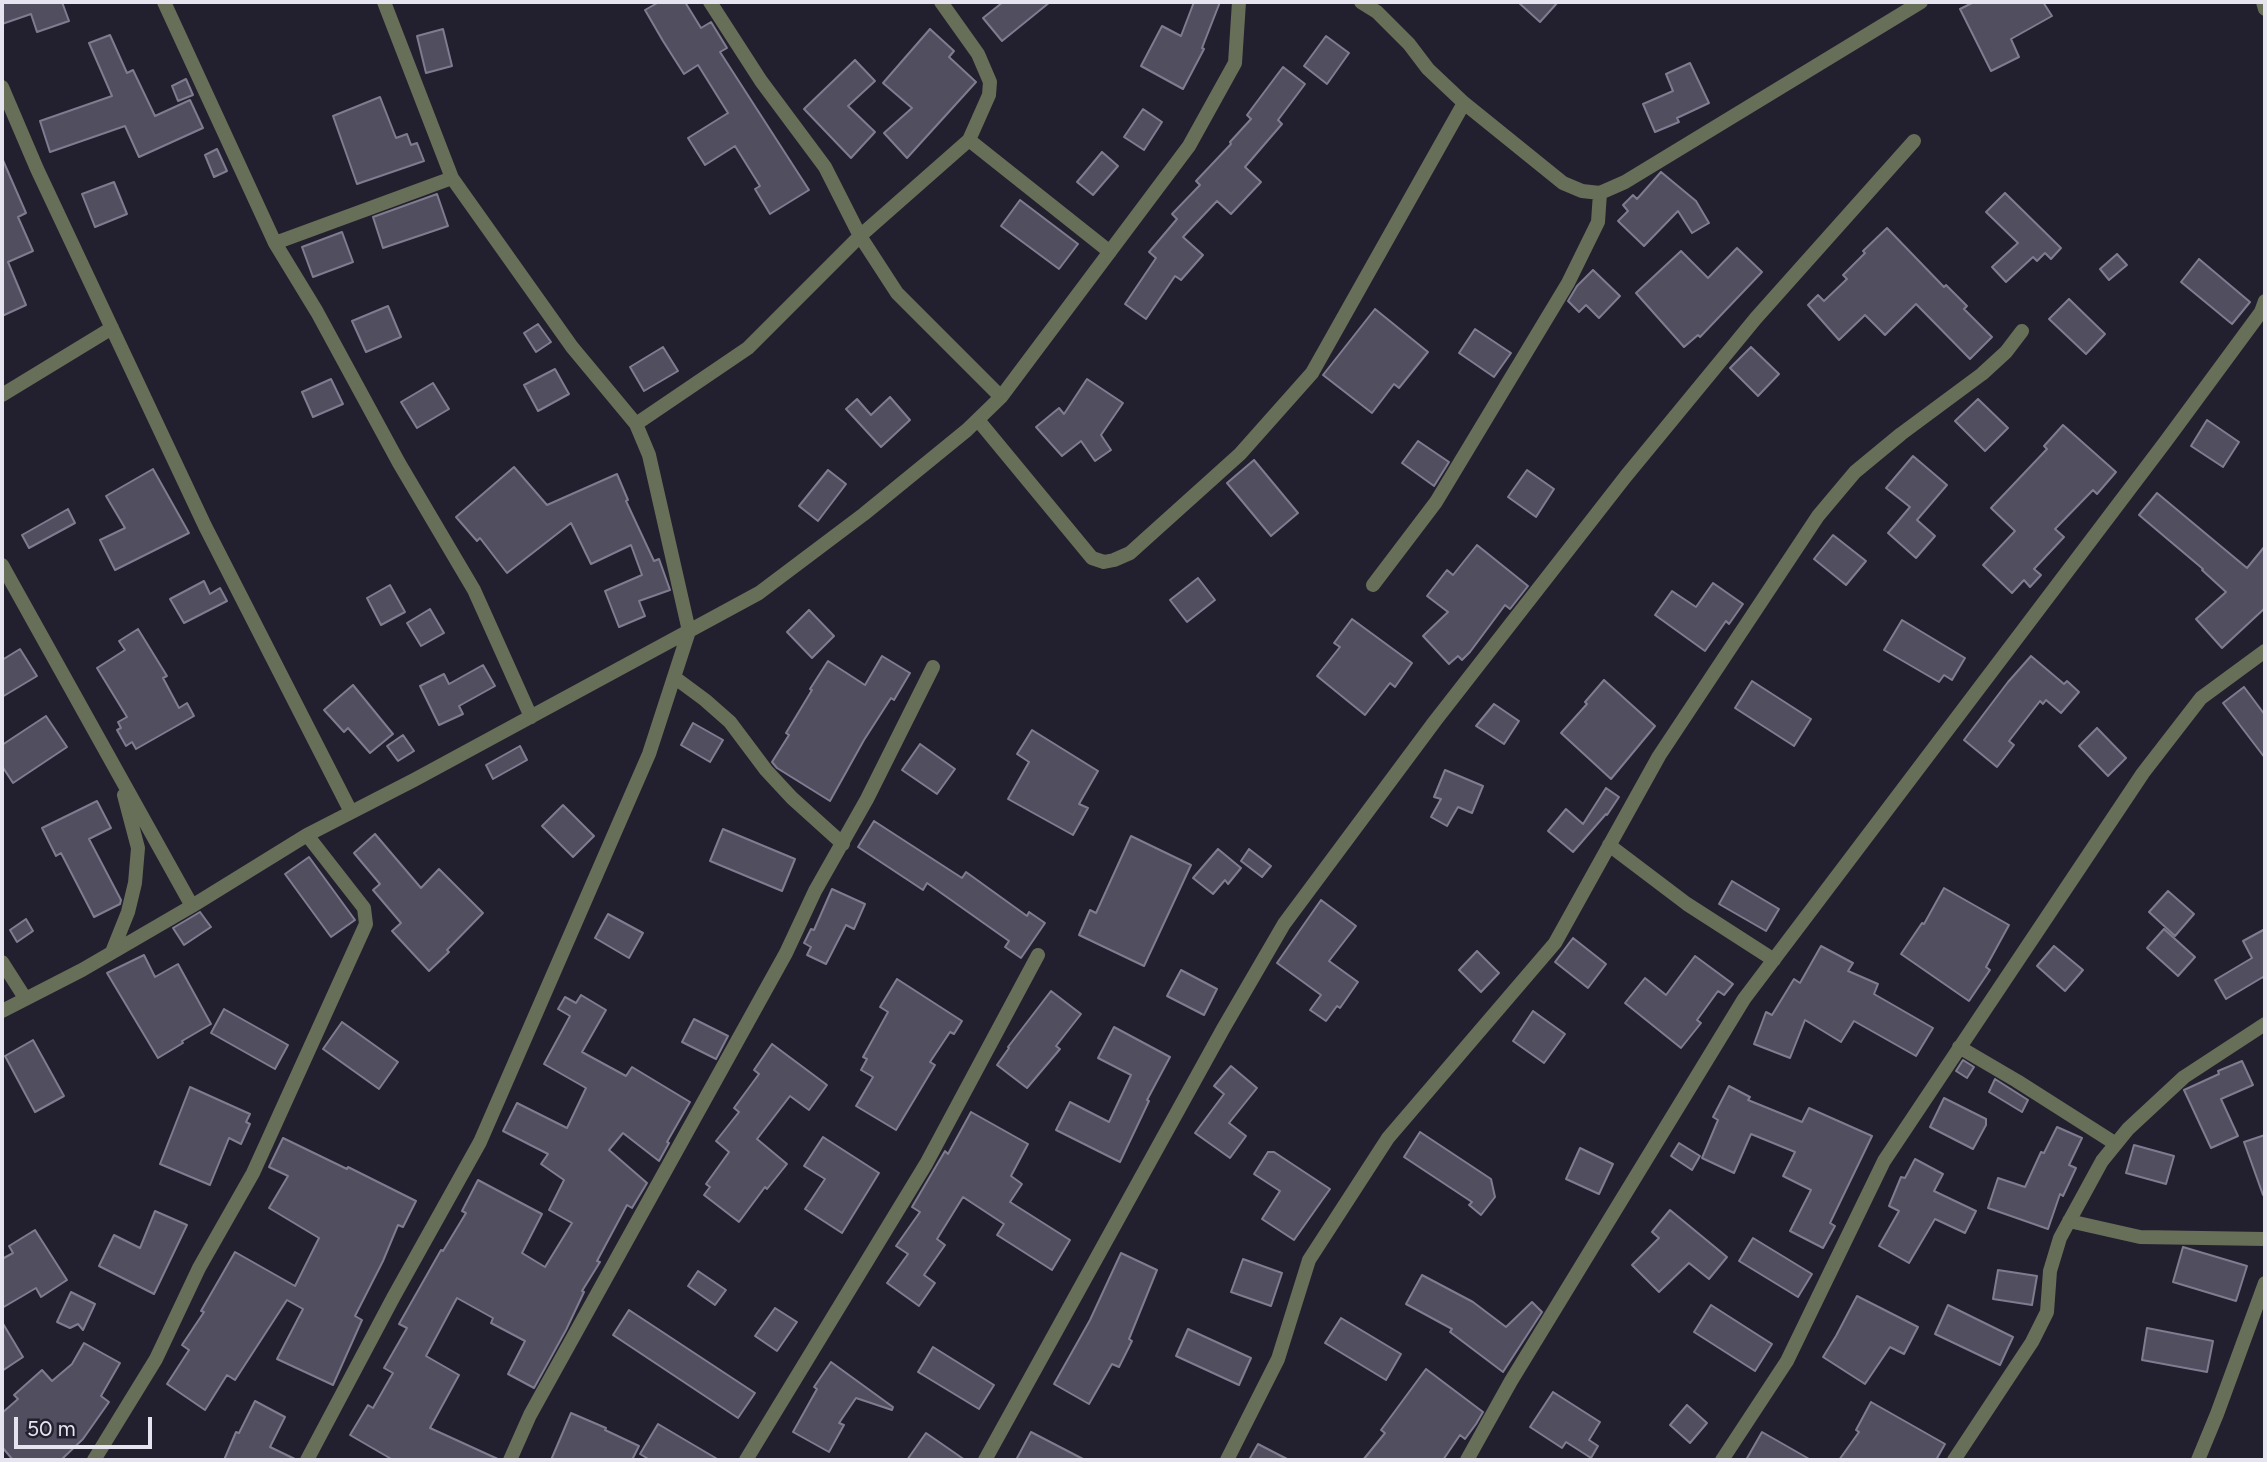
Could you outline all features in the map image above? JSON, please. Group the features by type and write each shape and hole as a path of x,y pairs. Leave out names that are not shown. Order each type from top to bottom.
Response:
{"street":[{"path":"164,2 275,243 317,312 399,463 474,590 531,717"},
{"path":"307,1460 480,1142 649,754 690,631 649,455 636,424 572,347 452,178 384,2"},
{"path":"710,2 761,81 825,167 860,236 897,293 1002,397"},
{"path":"636,424 748,348 860,236 969,140 989,95 990,82 978,54 941,2"},
{"path":"2,1011 82,970 307,835 759,593 864,514 1002,397 1189,146 1235,63 1240,2"},
{"path":"1361,2 1377,12 1409,44 1428,69 1464,103 1563,183 1581,191 1600,193 1625,182 1921,2"},
{"path":"2263,2 2265,9"},
{"path":"2,87 37,169 205,526 351,812"},
{"path":"978,420 1092,558 1104,562 1130,553 1240,454 1312,373 1464,103"},
{"path":"969,140 1110,252"},
{"path":"985,1460 1216,1041 1284,925 1435,721 1626,476 1756,318 1914,141"},
{"path":"275,243 452,178"},
{"path":"1373,585 1436,502 1568,283 1598,222 1600,193"},
{"path":"1467,1460 1518,1369 1744,999 2166,441 2261,312 2265,301"},
{"path":"2,395 112,328"},
{"path":"1227,1460 1278,1359 1309,1260 1388,1138 1555,943 1659,756 1818,516 1856,472 1901,434 1982,374 2006,352 2022,331"},
{"path":"2,565 192,906"},
{"path":"1722,1460 1787,1361 1884,1161 2143,773 2201,698 2265,651"},
{"path":"510,1460 530,1415 786,953 815,891 843,845 933,667"},
{"path":"674,677 730,722 783,789 843,845"},
{"path":"112,952 133,893 138,848 120,777"},
{"path":"94,1460 156,1359 199,1268 253,1174 366,924 364,908 307,835"},
{"path":"1609,845 1687,904 1774,960"},
{"path":"746,1460 926,1164 1038,955"},
{"path":"2,962 25,998"},
{"path":"1954,1460 2032,1342 2047,1312 2050,1271 2060,1238 2102,1161 2128,1129 2184,1077 2265,1024"},
{"path":"1959,1048 2017,1081 2116,1144"},
{"path":"2069,1221 2140,1237 2265,1239"},
{"path":"2198,1460 2265,1283"}],"building":[{"path":"2,2 62,2 69,21 37,32 31,14 2,24"},
{"path":"659,2 685,2 701,28 711,22 727,48 720,52 809,190 770,214 755,189 760,186 735,146 705,165 688,138 728,113 698,65 684,74 663,41 645,10"},
{"path":"1003,2 1050,2 1002,41 983,18"},
{"path":"1194,2 1220,2 1202,48 1204,49 1183,89 1141,66 1162,26 1181,36"},
{"path":"1518,2 1558,2 1540,22"},
{"path":"1974,2 2043,2 2052,16 2011,39 2019,57 1991,71 1960,9"},
{"path":"443,29 452,66 426,73 417,36"},
{"path":"930,29 954,51 949,57 976,82 907,158 884,133 912,108 883,83"},
{"path":"110,35 127,73 133,70 155,116 190,100 203,128 139,157 125,126 50,152 40,121 112,96 89,43"},
{"path":"1326,36 1349,53 1327,84 1304,66"},
{"path":"855,60 875,81 848,106 875,132 851,158 804,109"},
{"path":"1690,63 1709,103 1677,118 1679,122 1655,132 1643,104 1673,91 1666,74"},
{"path":"1283,67 1305,84 1278,120 1282,124 1245,167 1261,182 1231,214 1217,201 1183,237 1203,255 1181,280 1175,276 1146,319 1125,304 1156,258 1149,252 1177,219 1172,214 1200,185 1196,181 1251,119 1247,115"},
{"path":"186,79 193,95 178,101 172,86"},
{"path":"380,97 396,138 407,134 411,145 417,143 424,161 357,184 333,116"},
{"path":"1143,109 1162,122 1144,150 1124,137"},
{"path":"217,149 227,171 214,177 205,155"},
{"path":"1102,152 1118,166 1093,195 1077,182"},
{"path":"2,158 26,213 18,217 33,251 8,262 26,305 2,316"},
{"path":"1661,172 1696,201 1709,223 1692,233 1678,211 1644,246 1618,221 1628,211 1623,205 1633,195 1637,199"},
{"path":"114,182 127,214 95,227 82,194"},
{"path":"2005,193 2061,248 2051,259 2045,253 2037,261 2033,257 2006,282 1992,267 2018,243 1986,212"},
{"path":"437,194 448,226 383,248 373,217"},
{"path":"1020,200 1078,244 1059,269 1001,226"},
{"path":"1887,228 1944,287 1946,285 1967,306 1964,309 1992,337 1970,359 1916,304 1885,335 1865,315 1839,340 1808,305 1818,295 1824,301 1847,279 1843,275"},
{"path":"342,232 353,262 313,277 302,247"},
{"path":"1737,248 1762,272 1700,337 1698,335 1684,347 1636,293 1681,251 1708,278"},
{"path":"2117,254 2127,265 2109,280 2100,269"},
{"path":"2199,259 2250,302 2232,324 2181,282"},
{"path":"1593,270 1620,296 1599,318 1586,305 1579,312 1568,301 1577,286"},
{"path":"2069,299 2105,334 2086,354 2049,319"},
{"path":"388,306 401,337 366,352 352,321"},
{"path":"1375,309 1428,352 1399,388 1394,384 1372,413 1323,375"},
{"path":"538,324 551,342 536,352 524,333"},
{"path":"1475,329 1511,353 1494,377 1459,353"},
{"path":"663,347 678,371 644,391 630,367"},
{"path":"1751,347 1779,374 1758,396 1730,368"},
{"path":"555,369 569,394 538,411 524,385"},
{"path":"331,379 343,404 313,417 302,392"},
{"path":"1087,379 1123,403 1101,435 1111,450 1095,461 1081,441 1062,456 1036,427 1059,408 1064,414"},
{"path":"433,383 449,409 417,428 401,402"},
{"path":"890,397 910,420 881,447 846,409 857,399 871,415"},
{"path":"1978,399 2008,428 1985,451 1955,421"},
{"path":"2207,420 2239,442 2223,467 2191,446"},
{"path":"2063,425 2116,472 2097,494 2093,490 2055,529 2064,537 2034,569 2041,575 2030,587 2024,580 2012,593 1983,565 2015,531 1991,508 2047,449 2044,446"},
{"path":"1418,441 1449,462 1434,486 1402,463"},
{"path":"1913,456 1947,485 1917,520 1935,536 1916,558 1888,533 1910,507 1886,488"},
{"path":"1254,460 1298,513 1271,536 1227,483"},
{"path":"514,467 547,505 617,474 628,500 626,501 654,561 659,559 670,590 639,601 645,616 619,627 605,591 642,575 631,545 591,564 571,523 507,573 480,538 477,541 456,517"},
{"path":"153,469 189,533 115,570 100,540 125,528 106,496"},
{"path":"828,470 846,484 818,521 799,506"},
{"path":"1527,470 1554,489 1536,517 1508,497"},
{"path":"2157,493 2247,568 2265,546 2265,608 2222,648 2196,619 2226,592 2139,515"},
{"path":"68,509 75,523 29,548 22,535"},
{"path":"1833,535 1866,561 1846,585 1814,559"},
{"path":"1477,545 1528,586 1510,609 1505,605 1462,660 1458,656 1449,664 1423,636 1448,612 1427,596 1447,570 1453,575"},
{"path":"1198,578 1215,600 1187,622 1170,600"},
{"path":"204,581 210,594 220,588 227,601 184,623 170,599"},
{"path":"1713,583 1743,604 1729,624 1726,621 1705,651 1655,615 1672,591 1696,607"},
{"path":"390,585 405,612 381,625 367,598"},
{"path":"430,609 444,633 421,646 407,623"},
{"path":"809,610 834,636 812,658 787,632"},
{"path":"1352,619 1412,663 1395,687 1390,683 1365,715 1317,676 1340,647 1334,643"},
{"path":"1902,620 1965,658 1952,680 1944,675 1939,682 1884,650"},
{"path":"138,629 167,676 163,678 179,708 187,703 194,716 136,749 132,742 126,746 117,730 121,728 118,722 127,717 97,668 125,650 119,641"},
{"path":"20,649 37,676 2,697 2,660"},
{"path":"882,656 910,673 864,740 830,801 777,768 772,762 789,735 786,733 812,690 810,689 828,661 865,685"},
{"path":"2031,656 2064,684 2067,681 2079,692 2061,713 2046,700 2043,704 2040,701 2009,741 2014,745 1997,767 1964,740"},
{"path":"483,665 495,686 459,706 463,714 439,725 420,686 444,674 449,684"},
{"path":"1604,680 1655,726 1611,779 1561,733"},
{"path":"1752,681 1811,719 1794,746 1735,708"},
{"path":"353,685 393,734 370,753 348,728 344,732 324,710"},
{"path":"2244,687 2265,715 2265,758 2223,703"},
{"path":"1494,704 1519,721 1504,744 1476,726"},
{"path":"46,716 67,747 13,783 2,766 2,745"},
{"path":"693,723 723,740 710,762 681,745"},
{"path":"2097,728 2126,758 2108,776 2079,746"},
{"path":"1032,730 1098,771 1079,804 1088,808 1073,835 1008,799 1029,762 1017,754"},
{"path":"403,735 414,751 398,761 387,746"},
{"path":"920,744 955,769 937,794 902,770"},
{"path":"520,746 527,760 493,779 486,765"},
{"path":"1445,770 1483,786 1472,813 1458,807 1447,826 1431,817 1441,799 1434,797"},
{"path":"1606,788 1619,797 1607,815 1573,852 1548,831 1566,809 1583,824"},
{"path":"97,801 111,828 89,839 121,900 120,904 94,917 61,853 56,856 42,828"},
{"path":"563,805 594,836 573,857 542,826"},
{"path":"874,821 962,878 966,872 1027,916 1029,912 1045,923 1021,958 1005,947 1009,941 927,883 923,890 858,847"},
{"path":"723,829 795,859 782,891 710,861"},
{"path":"375,834 421,888 439,869 483,913 429,971 392,931 401,923 373,890 380,884 354,853"},
{"path":"1131,836 1191,865 1144,966 1079,935 1090,910 1096,913"},
{"path":"1218,849 1241,868 1228,884 1225,880 1213,894 1193,878"},
{"path":"1249,849 1271,866 1262,877 1241,861"},
{"path":"309,857 355,920 331,937 285,874"},
{"path":"1732,881 1779,909 1766,931 1719,904"},
{"path":"1944,888 2009,925 1986,967 1990,970 1969,1001 1901,954 1922,923 1924,924"},
{"path":"832,889 865,904 854,929 846,925 826,964 807,955 811,947 804,943 811,929 814,930"},
{"path":"2168,891 2194,914 2175,936 2149,912"},
{"path":"1321,900 1356,926 1329,961 1358,982 1340,1008 1337,1006 1326,1021 1310,1010 1321,995 1277,963"},
{"path":"200,912 211,927 184,945 173,928"},
{"path":"608,914 643,933 629,958 595,938"},
{"path":"26,919 33,931 17,942 10,930"},
{"path":"2164,929 2195,957 2178,976 2147,948"},
{"path":"2265,929 2265,981 2263,977 2226,999 2215,980 2252,958 2243,941"},
{"path":"1573,938 1606,964 1588,988 1555,962"},
{"path":"1821,946 1853,963 1848,971 1878,984 1874,994 1933,1028 1916,1056 1854,1021 1841,1042 1805,1020 1790,1058 1754,1044 1766,1012 1772,1015 1794,979 1800,983"},
{"path":"2054,946 2083,970 2065,991 2037,966"},
{"path":"1477,951 1499,973 1481,992 1459,970"},
{"path":"144,955 155,977 178,964 211,1024 158,1058 107,973"},
{"path":"1695,956 1733,984 1724,995 1718,991 1697,1020 1701,1023 1681,1048 1625,1003 1645,978 1666,995"},
{"path":"1181,970 1217,989 1204,1015 1167,996"},
{"path":"897,979 962,1021 954,1034 950,1032 930,1062 935,1065 896,1130 856,1106 873,1077 861,1070 867,1059 863,1057 888,1012 880,1007"},
{"path":"1051,991 1081,1014 1056,1046 1060,1049 1027,1088 997,1065"},
{"path":"581,995 606,1010 582,1052 626,1076 632,1067 690,1102 659,1161 623,1133 609,1150 647,1183 632,1208 627,1205 597,1261 600,1262 582,1291 584,1292 566,1330 534,1388 508,1374 525,1341 491,1323 493,1318 457,1298 426,1356 459,1375 430,1428 500,1460 393,1460 350,1435 368,1405 373,1408 393,1373 384,1368 407,1328 399,1324 441,1250 443,1251 466,1213 462,1211 478,1180 542,1214 522,1253 545,1267 572,1223 549,1210 564,1180 541,1164 548,1154 503,1131 517,1103 567,1128 586,1088 544,1064 570,1016 558,1009 565,997 576,1003"},
{"path":"224,1009 288,1045 275,1069 211,1033"},
{"path":"1533,1011 1565,1034 1544,1063 1513,1041"},
{"path":"694,1019 728,1036 716,1059 682,1042"},
{"path":"342,1022 398,1062 379,1089 323,1049"},
{"path":"1114,1027 1170,1057 1147,1100 1149,1101 1120,1162 1056,1130 1070,1102 1109,1122 1131,1075 1098,1058"},
{"path":"33,1040 64,1096 35,1112 5,1056"},
{"path":"772,1044 827,1085 809,1110 790,1096 757,1139 787,1164 767,1189 765,1187 739,1222 704,1195 710,1187 706,1184 729,1152 716,1141 739,1112 734,1108 759,1074 754,1070"},
{"path":"1963,1060 1974,1067 1967,1078 1956,1071"},
{"path":"2242,1061 2253,1085 2221,1099 2238,1136 2211,1148 2184,1090"},
{"path":"1231,1066 1257,1088 1229,1123 1246,1136 1230,1158 1195,1133 1224,1094 1214,1086"},
{"path":"1995,1079 2028,1100 2022,1112 1989,1092"},
{"path":"1729,1086 1750,1097 1748,1100 1802,1122 1809,1108 1872,1136 1830,1223 1835,1226 1823,1248 1790,1231 1811,1190 1783,1176 1795,1152 1751,1134 1734,1173 1702,1158 1718,1120 1713,1117"},
{"path":"190,1087 250,1114 246,1122 250,1124 241,1144 229,1138 210,1185 160,1164"},
{"path":"1944,1098 1986,1119 1986,1125 1973,1149 1930,1127"},
{"path":"971,1112 1028,1144 1011,1176 1022,1184 1010,1202 1070,1240 1052,1270 997,1235 1004,1224 963,1197 937,1239 945,1245 924,1275 935,1283 919,1306 887,1283 908,1254 896,1246 920,1212 912,1207 945,1151 948,1154"},
{"path":"2057,1127 2082,1138 2069,1165 2076,1168 2063,1196 2060,1194 2048,1229 1988,1208 1998,1178 2025,1187 2041,1152 2044,1153"},
{"path":"1420,1132 1491,1179 1495,1197 1481,1215 1469,1205 1472,1202 1404,1157"},
{"path":"2265,1135 2265,1195 2263,1195 2244,1142"},
{"path":"823,1137 879,1173 842,1233 805,1209 825,1179 804,1166"},
{"path":"283,1138 416,1201 403,1227 398,1225 355,1316 362,1320 333,1385 277,1359 303,1309 287,1300 235,1380 227,1375 205,1410 167,1384 189,1350 182,1345 204,1312 201,1311 235,1252 295,1286 319,1238 269,1208 288,1176 269,1167"},
{"path":"1679,1143 1700,1156 1692,1170 1671,1156"},
{"path":"2134,1145 2174,1156 2166,1184 2126,1173"},
{"path":"1580,1148 1613,1164 1599,1194 1566,1179"},
{"path":"1268,1152 1274,1152 1330,1189 1294,1240 1262,1219 1280,1191 1254,1174"},
{"path":"1915,1159 1943,1174 1934,1191 1976,1211 1965,1233 1935,1219 1909,1263 1879,1246 1899,1211 1889,1206 1901,1177 1905,1178"},
{"path":"1670,1210 1727,1257 1709,1279 1689,1263 1659,1292 1632,1265 1659,1238 1652,1232"},
{"path":"155,1211 187,1225 154,1294 99,1266 114,1235 140,1248"},
{"path":"35,1230 67,1280 41,1297 36,1288 2,1308 2,1259 13,1253 9,1246"},
{"path":"1753,1238 1812,1274 1798,1297 1739,1261"},
{"path":"2183,1247 2247,1266 2236,1301 2173,1282"},
{"path":"1121,1253 1157,1270 1129,1339 1132,1341 1119,1367 1112,1364 1089,1404 1054,1384 1090,1320"},
{"path":"1243,1259 1282,1273 1271,1306 1231,1292"},
{"path":"1998,1270 2037,1276 2032,1305 1993,1299"},
{"path":"698,1271 726,1290 715,1305 688,1286"},
{"path":"1422,1275 1473,1302 1506,1327 1532,1302 1542,1312 1503,1372 1450,1332 1452,1329 1406,1304"},
{"path":"71,1292 95,1304 83,1330 78,1324 70,1328 57,1322"},
{"path":"1857,1296 1918,1327 1904,1354 1890,1347 1865,1384 1823,1357"},
{"path":"1711,1305 1772,1344 1755,1371 1694,1332"},
{"path":"1948,1305 2013,1337 2000,1365 1935,1334"},
{"path":"775,1308 797,1322 777,1351 755,1336"},
{"path":"629,1310 755,1393 738,1418 613,1335"},
{"path":"1341,1318 1401,1354 1386,1380 1325,1343"},
{"path":"2,1322 23,1357 2,1371"},
{"path":"2147,1328 2213,1341 2207,1372 2142,1360"},
{"path":"1188,1329 1251,1358 1239,1385 1176,1356"},
{"path":"84,1343 120,1363 101,1396 109,1402 83,1439 61,1460 13,1460 2,1447 2,1413 18,1399 14,1395 42,1370 52,1381 72,1364"},
{"path":"933,1347 994,1385 979,1409 918,1372"},
{"path":"831,1362 893,1407 892,1410 856,1398 839,1423 844,1425 829,1452 793,1432 817,1389 814,1387"},
{"path":"1426,1369 1483,1412 1476,1424 1465,1439 1460,1435 1443,1460 1363,1460 1385,1433 1381,1430"},
{"path":"1553,1392 1600,1422 1589,1440 1598,1446 1591,1458 1566,1442 1562,1448 1530,1427"},
{"path":"255,1401 285,1417 270,1447 297,1460 224,1460 236,1432 239,1433"},
{"path":"1871,1402 1945,1444 1936,1460 1839,1460 1859,1432 1856,1430"},
{"path":"1687,1405 1707,1423 1690,1443 1670,1425"},
{"path":"571,1413 639,1446 632,1460 551,1460"},
{"path":"658,1424 719,1460 650,1460 640,1454"},
{"path":"1031,1432 1085,1460 1016,1460"},
{"path":"1762,1432 1811,1460 1746,1460"},
{"path":"926,1433 965,1460 907,1460"},
{"path":"1258,1444 1289,1460 1249,1460"}]}
